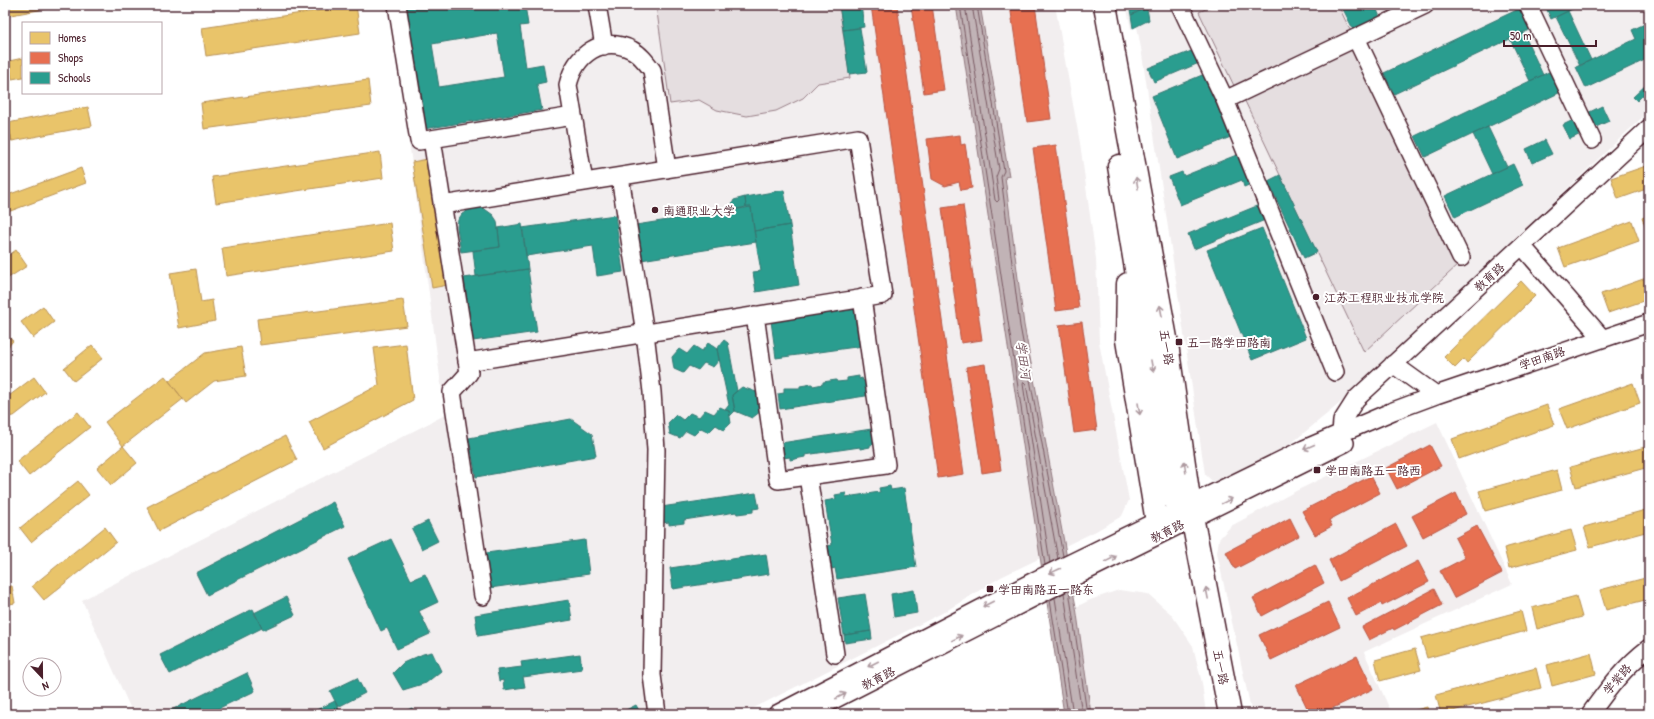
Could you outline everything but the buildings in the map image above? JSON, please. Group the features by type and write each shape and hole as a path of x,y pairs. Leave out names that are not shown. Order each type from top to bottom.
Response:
{"main road":[{"name":"五一路","path":"1096,7 1129,231 1185,515 1230,714"},
{"name":"五一路","path":"1096,7 1167,344 1185,515 1216,714"},
{"path":"1129,231 1127,340 1157,522"}],"street":[{"path":"397,5 419,141 573,116"},
{"path":"597,5 604,46"},
{"path":"1180,5 1225,100 1335,372"},
{"path":"1225,100 1425,5"},
{"path":"1528,5 1592,140"},
{"path":"1356,38 1461,258"},
{"path":"584,182 568,85 572,71 579,59 590,50 604,46 618,45 632,50 643,58 652,70 668,169"},
{"name":"教育路","path":"1341,433 1342,421 1356,399 1523,247 1649,128"},
{"path":"442,205 858,138 883,295 468,362"},
{"path":"432,139 468,362 469,373 452,392 483,596"},
{"path":"620,176 645,333 652,392 656,450 652,675 657,714"},
{"path":"1523,247 1602,338"},
{"path":"755,315 778,480 886,465 862,298"},
{"name":"学田南路","path":"1436,395 1649,323"},
{"path":"1393,364 1436,395"},
{"name":"教育路","path":"777,714 1036,580 1076,569 1185,515 1341,445 1436,395"},
{"name":"教育路","path":"806,714 1038,597 1076,569 1157,522 1185,515 1304,449 1436,395"},
{"path":"808,476 835,654"},
{"name":"学紫路","path":"1590,714 1605,692 1635,659 1649,648"}],"shaded area":[{"name":"南通职业大学","path":"391,5 1055,5 1080,143 1096,259 1099,342 1129,500 1122,516 1096,531 1001,577 946,611 742,714 133,714 82,600 445,415"},
{"path":"656,5 839,5 850,78 818,83 803,98 776,111 747,116 717,110 699,100 670,104"},
{"name":"江苏工程职业技术学院","path":"1126,5 1649,5 1649,111 1345,399 1288,446 1224,479 1212,481 1205,474 1141,48 1137,27 1131,29"},
{"path":"1214,5 1338,5 1352,34 1236,90 1199,12"},
{"path":"1354,44 1459,264 1364,352 1243,97"},
{"path":"1437,422 1512,584 1364,652 1392,714 1252,714 1217,553 1219,539 1231,526 1296,491"},
{"path":"1119,590 1148,594 1171,614 1193,646 1202,683 1206,714 1091,714 1076,607 1090,600"}],"water":[{"name":"学田河","path":"956,5 980,5 1009,176 1005,177 1024,325 1076,607 1091,714 1064,714"}],"place":[{"name":"南通职业大学","path":"655,210"},
{"name":"江苏工程职业技术学院","path":"1316,297"},
{"name":"五一路学田路南","path":"1179,342"},
{"name":"学田南路五一路西","path":"1317,470"},
{"name":"学田南路五一路东","path":"990,589"}]}
